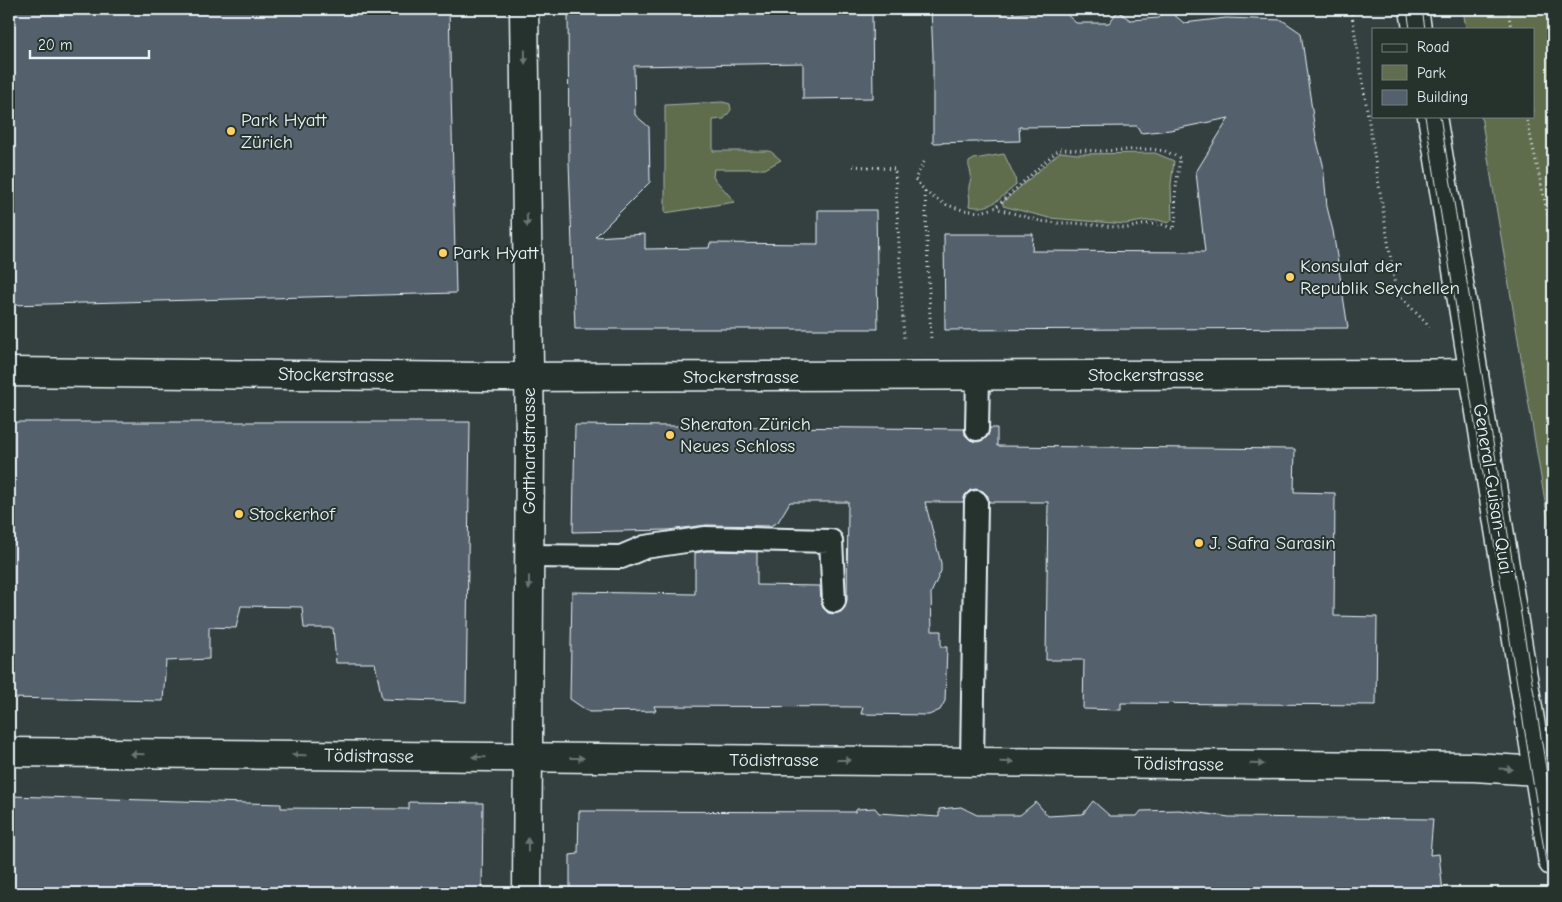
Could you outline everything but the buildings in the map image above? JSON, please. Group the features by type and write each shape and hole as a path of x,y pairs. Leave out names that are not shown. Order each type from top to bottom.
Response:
{"street":[{"name":"Gotthardstrasse","path":"524,9 530,440 528,893"},
{"path":"1414,9 1417,28"},
{"name":"General-Guisan-Quai","path":"1432,118 1553,862"},
{"name":"Stockerstrasse","path":"9,372 528,377 1474,373"},
{"name":"Tödistrasse","path":"9,752 1474,767 1538,771"}],"lane":[{"path":"977,429 978,376"},
{"path":"972,761 976,502"},
{"path":"529,556 621,557 645,547 706,538 831,541 834,601"}],"path":[{"path":"1351,9 1396,292"},
{"path":"1508,9 1511,28"},
{"path":"1526,118 1553,238"},
{"path":"924,162 915,179 924,192 939,201 963,210 980,212 995,208 1059,149 1100,151 1150,149 1165,151 1180,158 1175,195 1174,228 1160,224 1147,224 1127,228 1040,221 995,208"},
{"path":"853,166 895,169 904,340"},
{"path":"924,192 932,328 931,340"}],"green space":[{"path":"1463,9 1553,9 1553,550 1481,118 1534,118 1534,28 1466,28"},
{"path":"723,102 730,104 731,110 724,119 713,120 713,151 770,151 781,160 765,169 714,169 713,177 735,202 665,213 665,105"},
{"path":"1060,152 1078,154 1155,153 1174,161 1171,184 1172,220 1168,223 1158,220 1126,224 1049,218 1003,206 1003,202"},
{"path":"1004,154 1015,177 1016,185 1000,199 989,205 983,207 969,206 971,172 969,162 974,159"}],"tram line":[{"path":"1407,9 1410,28"},
{"path":"1422,9 1425,28"},
{"path":"1425,118 1551,893"},
{"path":"1440,118 1553,811"}],"place":[{"name":"Park Hyatt Zürich","path":"231,131"},
{"name":"Park Hyatt","path":"443,253"},
{"name":"Konsulat der Republik Seychellen","path":"1290,277"},
{"name":"Sheraton Zürich Neues Schloss","path":"670,435"},
{"name":"Stockerhof","path":"239,514"},
{"name":"J. Safra Sarasin","path":"1199,543"}]}
